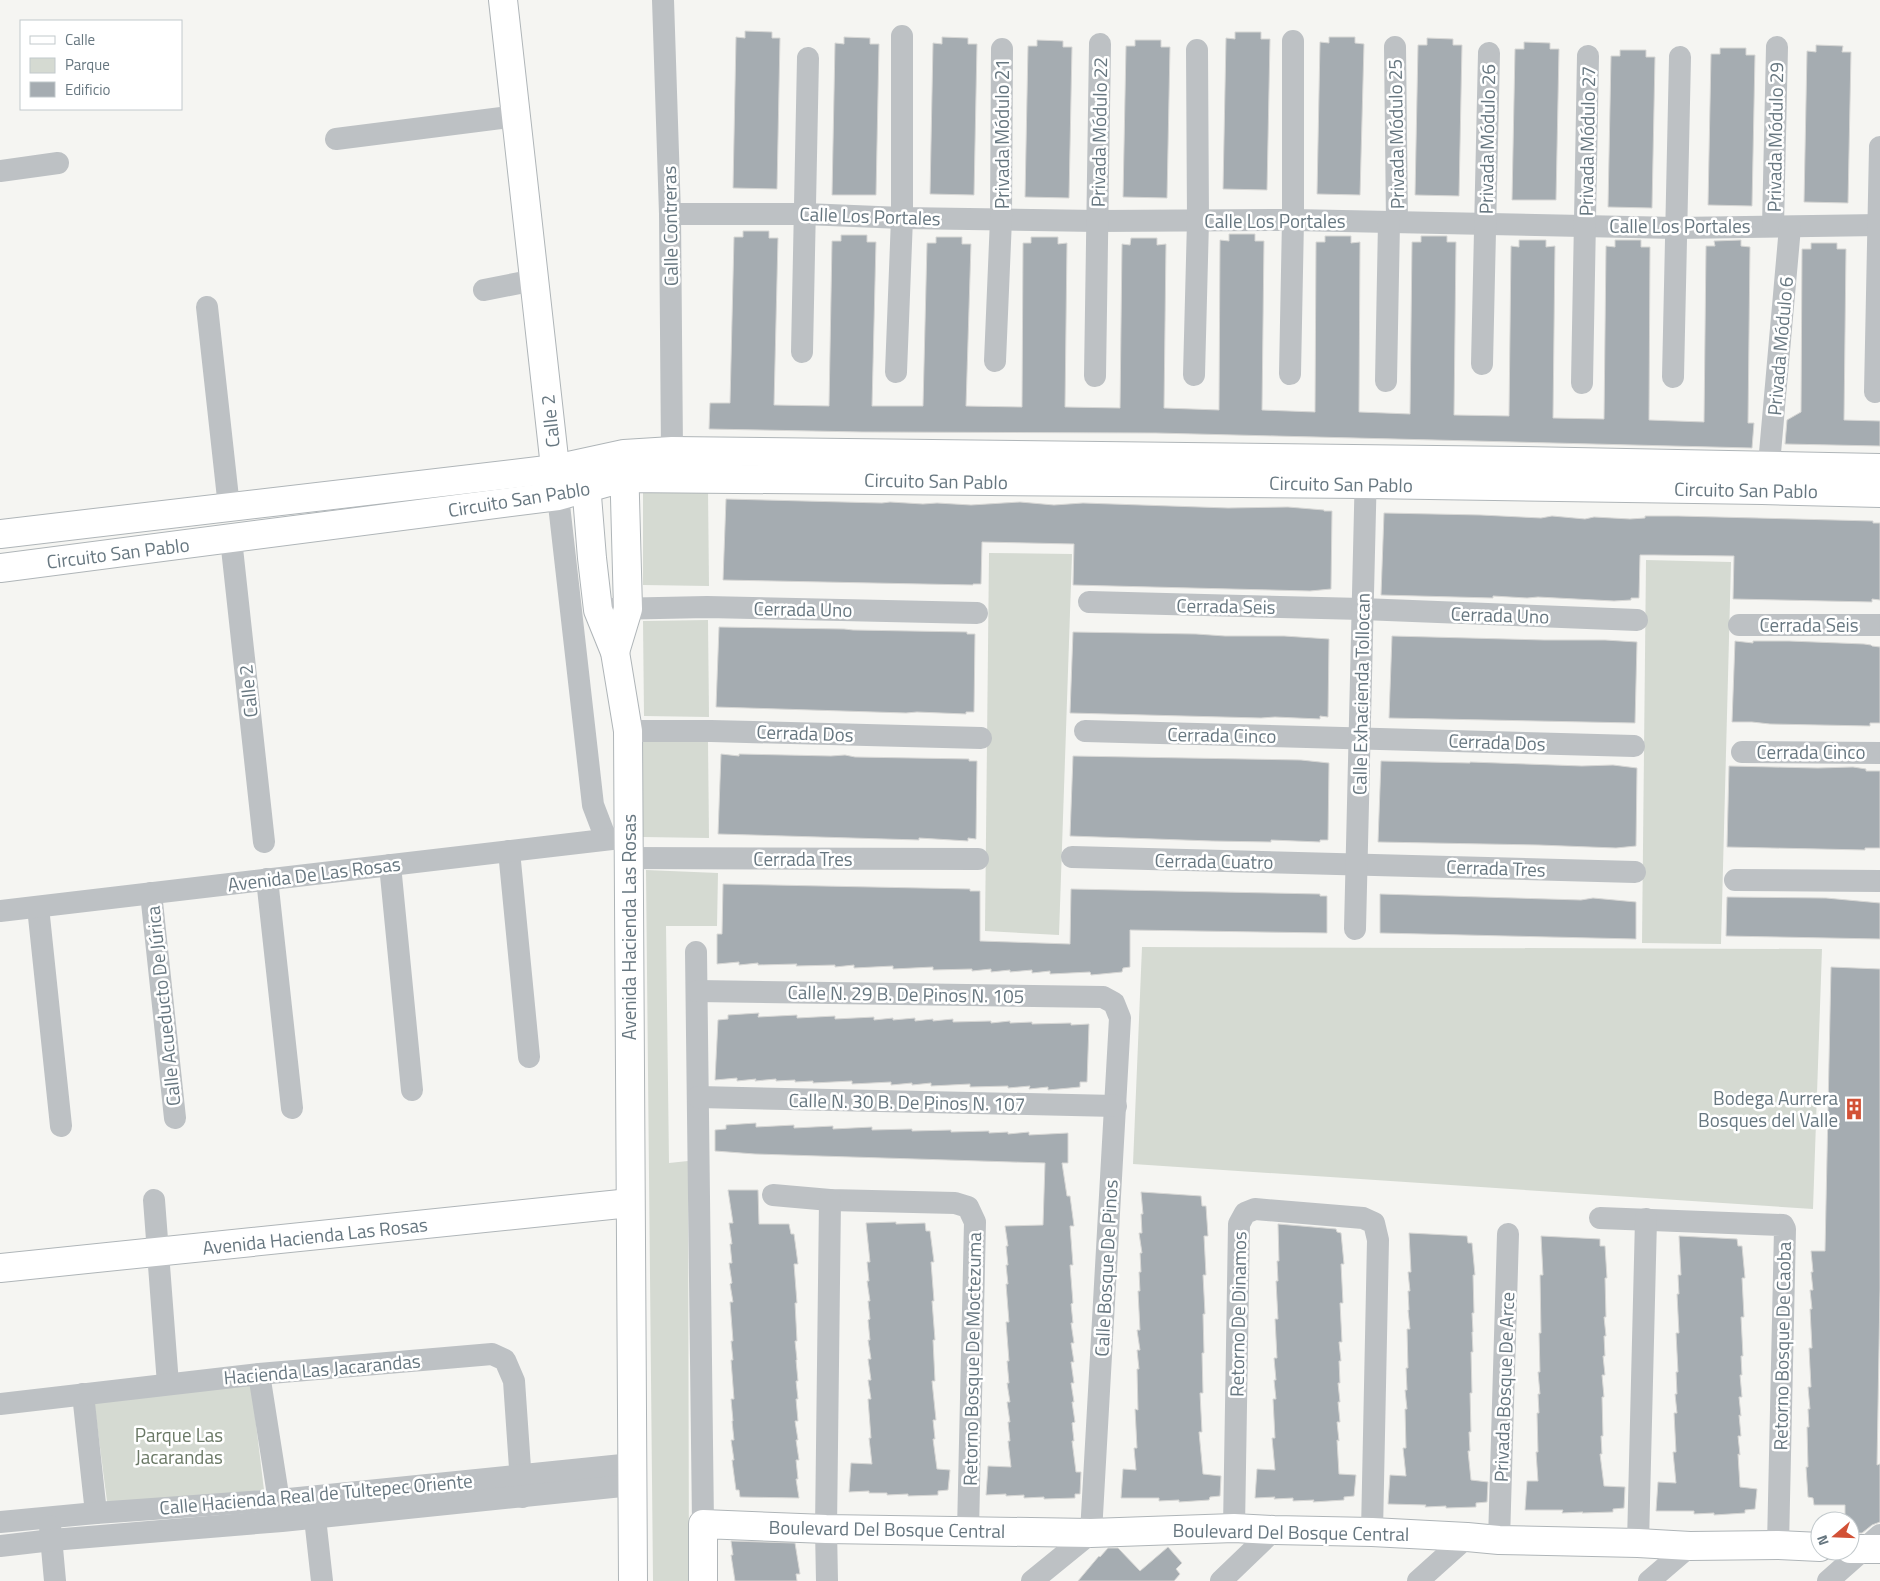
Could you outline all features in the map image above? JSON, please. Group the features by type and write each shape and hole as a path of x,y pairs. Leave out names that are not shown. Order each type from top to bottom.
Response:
{"street":[{"name":"Calle 2","path":"503,0 593,805 621,845"},
{"name":"Calle Contreras","path":"663,0 670,214 672,451"},
{"path":"896,372 902,218 902,36"},
{"path":"1290,374 1293,220 1293,41"},
{"name":"Privada Módulo 22","path":"1095,376 1100,44"},
{"name":"Privada Módulo 25","path":"1386,381 1393,222 1395,47"},
{"name":"Privada Módulo 29","path":"1777,47 1782,227"},
{"name":"Privada Módulo 21","path":"995,361 1001,219 1002,49"},
{"path":"1194,375 1198,221 1196,50"},
{"name":"Privada Módulo 26","path":"1482,364 1489,53"},
{"name":"Privada Módulo 27","path":"1582,383 1588,56"},
{"path":"1673,377 1680,57"},
{"path":"802,352 808,58"},
{"path":"336,139 517,116"},
{"path":"1875,392 1880,147"},
{"path":"0,171 58,163"},
{"name":"Calle Los Portales","path":"670,214 805,214 902,218 1097,221 1293,220 1676,228 1879,224"},
{"name":"Privada Módulo 6","path":"1769,464 1782,227"},
{"path":"484,290 535,280"},
{"path":"207,307 228,507"},
{"name":"Circuito San Pablo","path":"0,568 558,496 587,489 624,466 672,451 1366,472"},
{"name":"Circuito San Pablo","path":"0,534 556,468 584,462 624,466 1519,474 1762,490 1880,494"},
{"name":"Avenida Hacienda Las Rosas","path":"584,462 598,610 615,652 628,730 621,845 630,1204 633,1581"},
{"name":"Circuito San Pablo","path":"1519,474 1769,464 1880,468"},
{"name":"Avenida Hacienda Las Rosas","path":"615,652 628,609 624,466"},
{"name":"Calle Exhacienda Tollocan","path":"1356,929 1366,472"},
{"name":"Calle 2","path":"231,539 264,842"},
{"name":"Cerrada Seis","path":"1090,602 1362,610"},
{"name":"Cerrada Uno","path":"598,610 706,607 977,612"},
{"name":"Cerrada Uno","path":"1362,610 1636,620"},
{"name":"Cerrada Seis","path":"1739,625 1880,625"},
{"name":"Cerrada Dos","path":"628,730 981,738"},
{"name":"Cerrada Cinco","path":"1085,731 1360,738"},
{"name":"Cerrada Dos","path":"1360,738 1634,746"},
{"name":"Cerrada Cinco","path":"1742,752 1880,753"},
{"name":"Avenida De Las Rosas","path":"0,911 509,851 621,845"},
{"name":"Cerrada Tres","path":"621,845 978,859"},
{"path":"509,851 529,1057"},
{"name":"Cerrada Cuatro","path":"1072,857 1357,864"},
{"name":"Cerrada Tres","path":"1357,864 1635,872"},
{"path":"390,865 412,1090"},
{"path":"266,880 292,1108"},
{"path":"1735,880 1880,881"},
{"name":"Calle Acueducto De Júrica","path":"152,893 175,1118"},
{"path":"38,907 61,1126"},
{"path":"696,952 703,1581"},
{"name":"Calle N. 29 B. De Pinos N. 105","path":"697,990 1103,997 1114,1003"},
{"name":"Calle Bosque De Pinos","path":"1091,1533 1120,1018 1114,1003"},
{"name":"Calle N. 30 B. De Pinos N. 107","path":"698,1097 1116,1106"},
{"name":"Retorno Bosque De Moctezuma","path":"773,1195 830,1200 955,1203 968,1207 975,1222 968,1532"},
{"path":"154,1200 168,1384"},
{"path":"827,1581 830,1200"},
{"name":"Avenida Hacienda Las Rosas","path":"0,1268 630,1204"},
{"name":"Retorno De Dinamos","path":"1234,1528 1238,1224 1245,1213 1255,1209 1363,1218 1374,1223 1378,1240 1372,1532"},
{"name":"Retorno Bosque De Caoba","path":"1600,1218 1780,1224 1784,1229 1778,1545"},
{"path":"1638,1543 1646,1220"},
{"name":"Privada Bosque De Arce","path":"1499,1540 1508,1234"},
{"name":"Hacienda Las Jacarandas","path":"0,1404 259,1374 492,1354 505,1360 514,1381 521,1486"},
{"name":"Hacienda Las Jacarandas","path":"259,1374 281,1510"},
{"path":"83,1394 96,1513"},
{"name":"Calle Hacienda Real de Tultepec Oriente","path":"0,1522 96,1513 281,1510 632,1475"},
{"path":"0,1546 281,1510 315,1518 521,1486"},
{"path":"49,1517 55,1581"},
{"path":"315,1518 322,1581"},
{"name":"Boulevard Del Bosque Central","path":"703,1524 826,1529 1091,1533 1234,1528 1372,1532 1499,1540 1690,1546 1810,1547"},
{"path":"1221,1581 1274,1530"},
{"path":"1032,1581 1091,1533"},
{"path":"1418,1581 1467,1537"},
{"path":"1649,1581 1690,1546"},
{"path":"1828,1581 1871,1546"}],"green space":[{"path":"708,489 709,586 643,585 643,490"},
{"path":"989,553 1072,554 1059,935 985,931"},
{"path":"1646,560 1731,562 1721,944 1642,943"},
{"path":"708,620 709,717 644,716 643,621"},
{"path":"708,741 709,838 643,837 642,742"},
{"path":"646,870 718,873 717,926 666,926 669,1163 688,1161 689,1581 653,1581"},
{"path":"1142,947 1822,949 1813,1209 1133,1164"},
{"name":"Parque Las Jacarandas","path":"251,1383 264,1490 108,1509 94,1401"}],"building":[{"path":"745,31 772,32 772,38 780,38 777,189 733,188 736,37 745,38"},
{"path":"1235,32 1261,32 1261,39 1270,39 1267,190 1223,189 1226,38 1235,39"},
{"path":"844,37 870,38 870,44 879,44 876,195 832,195 835,43 844,44"},
{"path":"942,37 968,38 968,44 977,44 974,195 930,194 933,43 942,44"},
{"path":"1329,37 1355,37 1355,43 1364,44 1360,195 1317,194 1320,42 1329,43"},
{"path":"1427,38 1453,39 1453,45 1462,45 1459,196 1415,195 1418,45 1427,45"},
{"path":"1037,40 1063,41 1063,47 1072,47 1069,198 1025,197 1028,46 1037,46"},
{"path":"1135,40 1161,40 1161,47 1170,47 1167,198 1123,197 1126,46 1135,46"},
{"path":"1524,42 1550,43 1550,49 1559,49 1556,200 1512,200 1515,49 1524,49"},
{"path":"1816,45 1843,46 1842,52 1851,52 1848,203 1804,202 1807,51 1816,52"},
{"path":"1720,48 1746,48 1746,55 1755,55 1752,206 1708,205 1711,54 1720,54"},
{"path":"1620,50 1646,50 1646,57 1655,57 1652,208 1608,207 1611,56 1620,56"},
{"path":"743,231 769,231 769,238 778,238 774,405 829,406 832,241 841,241 841,235 867,235 867,242 876,242 872,406 923,406 927,243 936,243 936,237 962,237 962,244 971,244 966,406 1022,407 1023,243 1031,243 1031,237 1058,237 1058,244 1067,243 1065,407 1120,408 1122,244 1130,245 1131,238 1157,238 1157,245 1166,244 1164,408 1219,410 1220,240 1229,241 1229,234 1255,234 1255,241 1264,241 1262,410 1315,412 1316,242 1325,242 1325,236 1351,236 1351,243 1360,242 1359,412 1410,414 1412,242 1421,242 1421,236 1447,236 1447,242 1456,242 1454,415 1509,416 1511,246 1519,247 1519,240 1546,240 1546,247 1555,246 1553,418 1602,419 1604,419 1606,246 1615,247 1615,240 1641,240 1641,247 1650,247 1649,420 1704,422 1706,246 1715,246 1714,241 1741,240 1741,246 1750,247 1748,423 1754,423 1752,448 1156,433 862,432 709,429 710,403 730,403 734,237 743,237"},
{"path":"1811,243 1837,243 1837,249 1846,249 1844,420 1880,421 1880,446 1785,444 1787,420 1801,412 1802,249 1811,249"},
{"path":"726,499 971,505 1020,502 1054,505 1083,503 1228,508 1288,507 1332,511 1331,589 1310,591 1073,585 1074,544 982,542 981,584 723,580"},
{"path":"1384,513 1541,518 1552,516 1585,519 1594,517 1630,519 1645,518 1645,516 1678,516 1873,521 1873,523 1880,523 1880,600 1872,599 1872,602 1733,599 1734,556 1655,555 1640,555 1639,598 1631,598 1631,600 1381,595"},
{"path":"719,627 967,632 967,634 975,634 974,712 966,712 966,714 906,713 716,707"},
{"path":"1073,632 1284,636 1329,639 1328,717 1320,716 1320,719 1070,713"},
{"path":"1392,636 1637,642 1635,723 1389,718"},
{"path":"1735,641 1753,643 1753,641 1789,641 1864,644 1880,647 1880,723 1870,723 1870,726 1732,722"},
{"path":"721,754 739,756 739,754 845,755 855,757 969,759 969,761 977,761 976,839 968,838 968,841 919,838 919,840 718,834"},
{"path":"1073,756 1301,760 1329,763 1328,840 1320,840 1320,842 1271,840 1271,842 1070,836"},
{"path":"1381,761 1582,766 1613,765 1637,768 1636,846 1616,848 1378,842"},
{"path":"1729,766 1853,767 1866,769 1866,771 1880,771 1880,848 1865,848 1865,850 1727,847"},
{"path":"723,884 970,889 970,891 980,891 980,941 1070,944 1071,889 1320,894 1320,896 1327,896 1327,933 1130,930 1130,967 1123,968 1122,972 1091,975 1090,972 1050,974 1050,971 1032,973 1032,970 991,972 991,969 972,971 972,969 933,970 933,967 893,969 893,966 854,968 854,965 835,967 835,965 796,966 797,964 758,965 758,963 739,965 739,962 717,964 717,934 722,934"},
{"path":"1380,894 1581,900 1593,898 1636,902 1636,939 1380,933"},
{"path":"1727,897 1826,898 1880,903 1880,939 1726,936"},
{"path":"1831,967 1880,969 1880,1289 1877,1465 1880,1464 1880,1522 1872,1525 1862,1533 1860,1533 1860,1511 1845,1511 1845,1505 1814,1505 1813,1498 1808,1497 1806,1467 1808,1467 1808,1409 1810,1409 1808,1387 1811,1387 1809,1348 1812,1348 1810,1290 1813,1290 1811,1251 1825,1251"},
{"path":"759,1013 758,1017 797,1015 797,1018 835,1016 835,1019 874,1017 874,1020 915,1018 915,1021 953,1019 953,1022 991,1021 991,1023 1010,1021 1010,1023 1032,1022 1032,1024 1089,1024 1087,1082 1080,1082 1080,1087 1048,1090 1048,1087 1029,1089 1030,1086 1008,1088 1008,1086 970,1087 970,1084 931,1086 931,1083 891,1085 891,1082 852,1084 852,1081 813,1083 813,1081 795,1082 795,1080 776,1081 776,1079 755,1081 756,1079 737,1081 737,1078 715,1080 718,1020 728,1019 728,1015"},
{"path":"756,1123 756,1127 794,1125 794,1128 833,1126 833,1129 872,1127 872,1130 989,1131 989,1133 1008,1132 1008,1134 1029,1132 1029,1135 1068,1133 1068,1163 1062,1163 1067,1196 1070,1196 1074,1226 1070,1226 1073,1265 1070,1265 1073,1303 1071,1304 1073,1323 1071,1323 1074,1343 1071,1343 1074,1362 1071,1362 1074,1383 1071,1383 1075,1422 1072,1423 1074,1441 1072,1441 1076,1472 1081,1472 1080,1494 1075,1494 1075,1498 1044,1499 1044,1497 1024,1498 1024,1495 986,1495 988,1466 1011,1467 1008,1441 1010,1441 1008,1422 1010,1422 1007,1402 1010,1402 1007,1383 1009,1383 1007,1361 1009,1361 1006,1322 1009,1322 1006,1284 1008,1284 1006,1265 1008,1265 1006,1246 1008,1246 1005,1226 1043,1225 1045,1163 755,1154 715,1151 715,1130 726,1129 726,1125"},
{"path":"728,1190 758,1190 759,1224 789,1224 791,1234 794,1234 798,1264 794,1264 797,1303 795,1303 797,1341 795,1341 798,1381 796,1381 798,1399 796,1399 798,1421 795,1421 799,1460 796,1460 798,1479 796,1479 799,1498 740,1497 739,1490 736,1490 731,1440 734,1440 731,1399 734,1399 730,1302 733,1302 729,1263 732,1263 730,1244 732,1244 729,1223 733,1223"},
{"path":"1141,1192 1201,1196 1202,1206 1206,1206 1208,1236 1204,1236 1206,1275 1203,1275 1205,1314 1203,1314 1204,1353 1202,1353 1203,1393 1200,1393 1202,1432 1199,1432 1203,1474 1221,1476 1220,1496 1210,1497 1209,1500 1179,1502 1179,1500 1159,1501 1159,1498 1121,1498 1123,1469 1136,1470 1134,1448 1137,1448 1135,1409 1138,1410 1137,1369 1139,1369 1137,1350 1140,1350 1137,1330 1140,1330 1138,1291 1140,1291 1139,1272 1141,1272 1140,1253 1142,1253 1139,1233 1142,1233 1141,1214 1143,1214"},
{"path":"896,1222 896,1224 925,1223 926,1231 930,1231 934,1262 931,1262 935,1340 933,1340 935,1381 932,1381 936,1420 933,1420 935,1439 933,1439 937,1469 950,1470 948,1490 938,1491 938,1495 908,1496 908,1494 887,1495 887,1493 869,1493 869,1491 849,1492 851,1463 872,1464 868,1399 871,1399 868,1380 871,1380 868,1359 871,1359 868,1340 870,1340 868,1320 870,1319 868,1301 870,1301 867,1262 870,1262 866,1223"},
{"path":"1278,1224 1336,1229 1337,1232 1341,1233 1344,1264 1341,1264 1343,1303 1340,1303 1342,1342 1339,1342 1341,1361 1339,1361 1340,1383 1338,1383 1340,1422 1337,1422 1339,1474 1356,1475 1354,1496 1344,1497 1344,1500 1313,1502 1314,1500 1293,1501 1293,1498 1255,1498 1257,1469 1275,1470 1272,1438 1275,1438 1273,1399 1276,1399 1274,1358 1277,1358 1275,1319 1278,1319 1276,1281 1278,1281 1277,1261 1279,1261"},
{"path":"1409,1233 1467,1236 1468,1243 1472,1243 1475,1275 1473,1275 1474,1313 1472,1313 1473,1352 1471,1352 1471,1432 1469,1432 1470,1451 1468,1451 1471,1480 1488,1482 1487,1502 1476,1503 1476,1507 1446,1508 1446,1506 1425,1507 1426,1505 1388,1504 1390,1475 1406,1476 1403,1448 1406,1448 1407,1329 1410,1329 1408,1310 1408,1291 1410,1291 1408,1272 1411,1272"},
{"path":"1541,1236 1600,1239 1600,1246 1605,1246 1607,1278 1605,1278 1606,1317 1604,1317 1606,1336 1604,1336 1605,1356 1603,1356 1605,1375 1602,1375 1604,1397 1602,1397 1603,1436 1601,1436 1602,1454 1600,1454 1604,1486 1625,1487 1624,1508 1613,1509 1613,1512 1562,1513 1563,1510 1525,1510 1527,1481 1538,1481 1536,1452 1538,1452 1538,1394 1540,1394 1538,1372 1540,1372 1539,1333 1541,1333 1540,1275 1543,1275"},
{"path":"1679,1236 1737,1239 1738,1246 1742,1246 1745,1278 1742,1278 1744,1317 1741,1317 1743,1356 1741,1356 1742,1375 1740,1375 1742,1397 1739,1397 1741,1416 1739,1415 1741,1436 1738,1436 1740,1487 1757,1489 1755,1509 1745,1510 1745,1513 1714,1515 1714,1513 1694,1514 1694,1511 1656,1511 1658,1482 1676,1483 1673,1452 1676,1452 1674,1413 1677,1413 1675,1394 1677,1394 1676,1372 1678,1372 1676,1333 1679,1333 1677,1294 1679,1294 1678,1275 1681,1275"},
{"path":"731,1541 795,1543 800,1574 796,1574 797,1581 735,1581"},
{"path":"1168,1547 1182,1563 1176,1569 1180,1574 1174,1581 1078,1581 1108,1548 1118,1548 1140,1571"}],"place":[{"name":"Bodega Aurrera Bosques del Valle","path":"1854,1109"}]}
